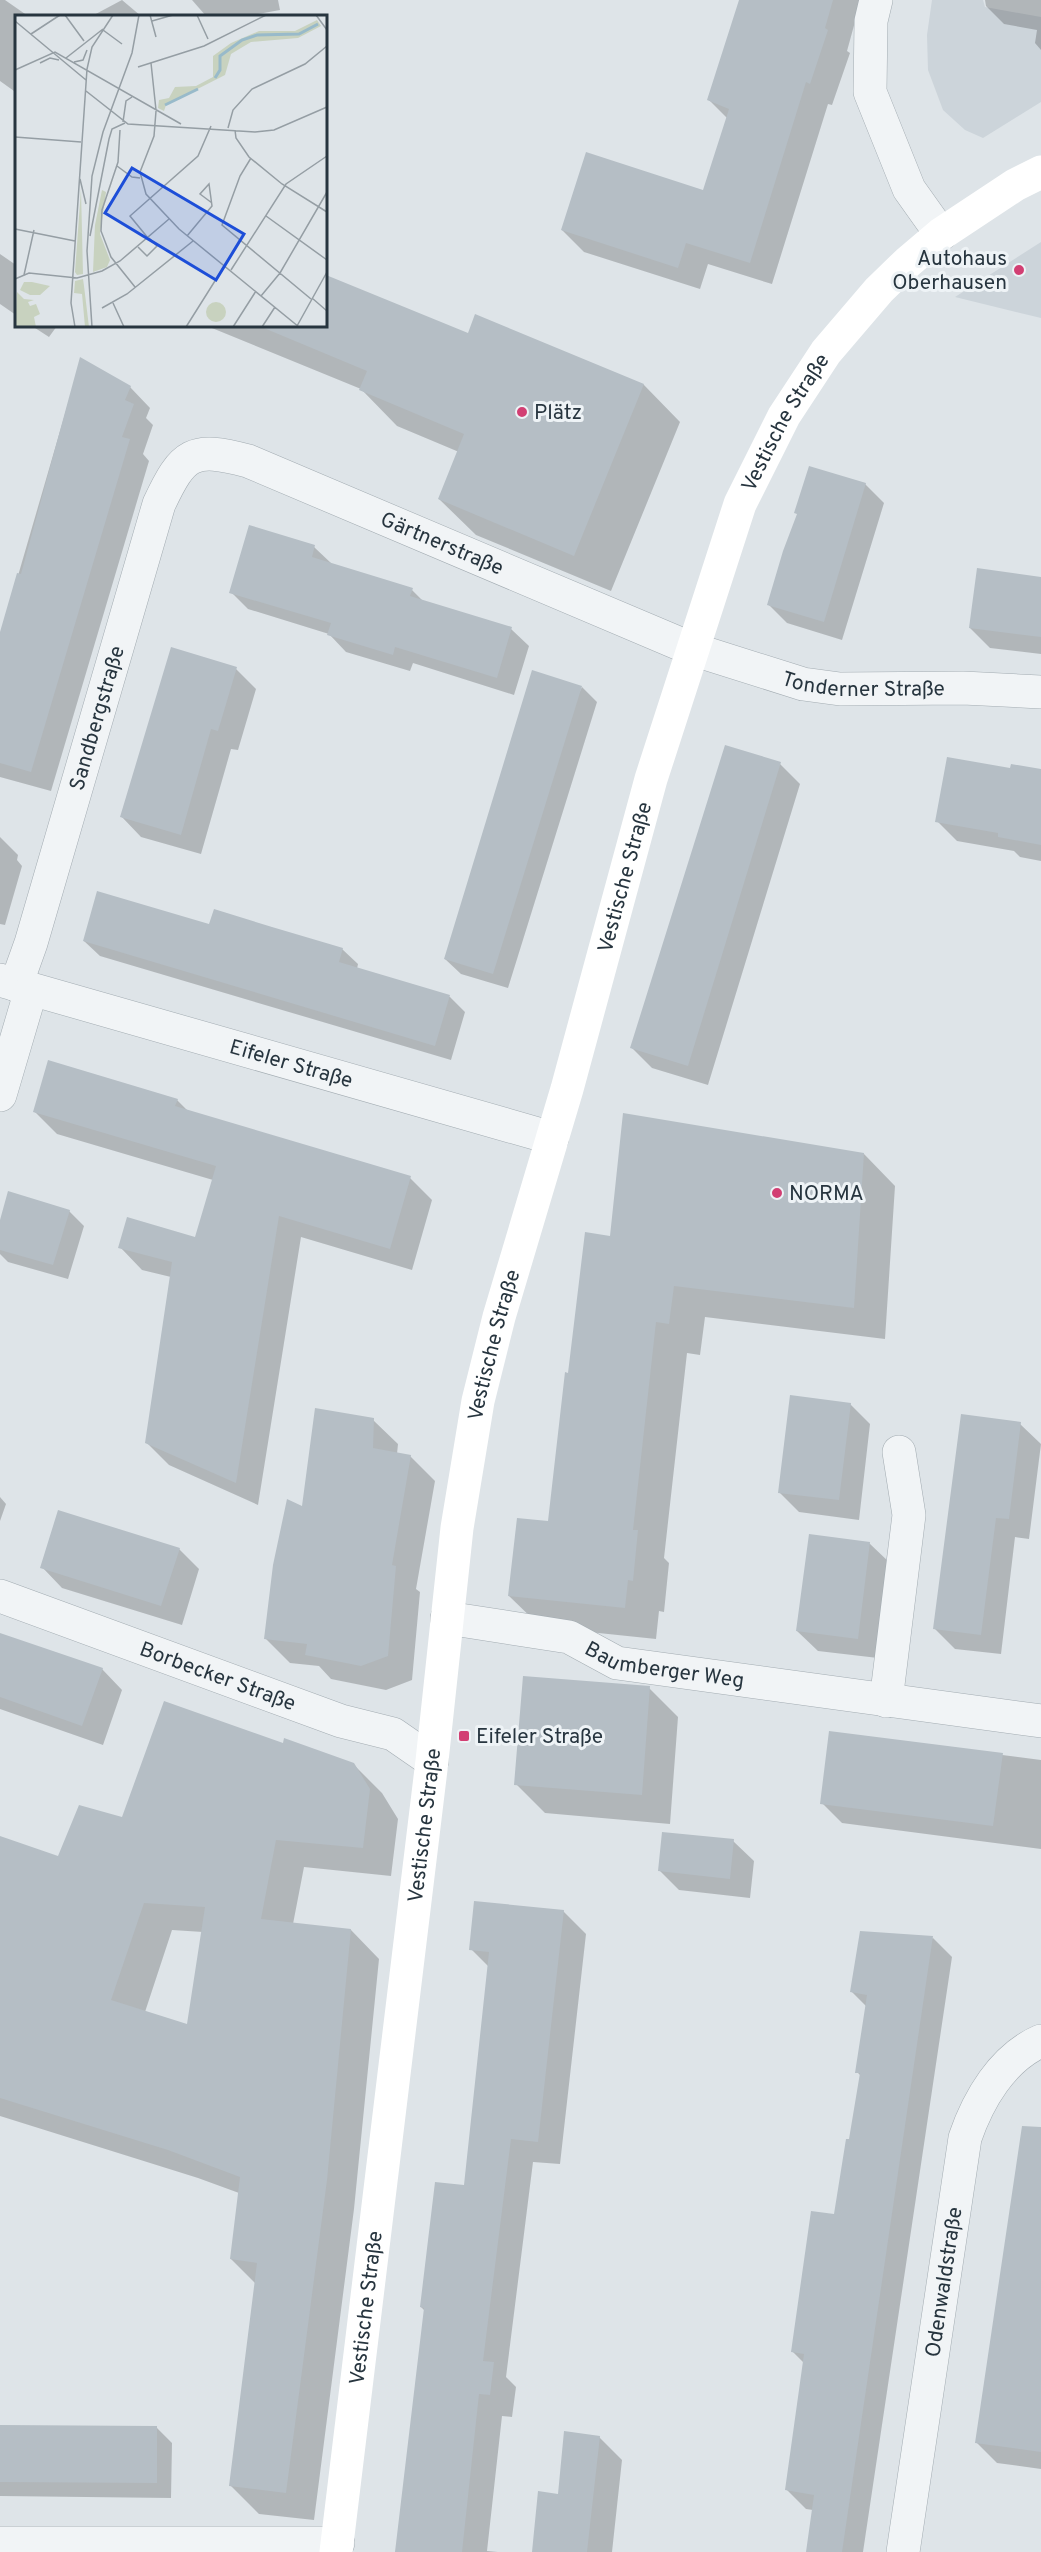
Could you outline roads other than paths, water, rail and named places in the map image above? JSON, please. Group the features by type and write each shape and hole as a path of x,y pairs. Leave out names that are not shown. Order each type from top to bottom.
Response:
{"street":[{"path":"876,0 872,21 870,92 909,189 941,234"},
{"name":"Vestische Straße","path":"337,2548 432,1761 457,1528 478,1401 499,1317 552,1138 651,778 740,504 784,416 826,352 871,299 908,261 941,234 1015,185 1041,172"},
{"name":"Gärtnerstraße","path":"190,458 205,453 219,453 248,462 692,649"},
{"name":"Sandbergstraße","path":"16,985 31,943 159,504 172,477 190,458"},
{"name":"Tonderner Straße","path":"692,649 803,684 840,689 963,688 1041,692"},
{"path":"0,1095 16,985"},
{"name":"Eifeler Straße","path":"16,985 552,1138"},
{"path":"886,1701 909,1515 899,1452"},
{"name":"Borbecker Straße","path":"0,1596 341,1721 393,1734 432,1761"},
{"name":"Baumberger Weg","path":"447,1618 569,1637 617,1663 1041,1721"},
{"name":"Odenwaldstraße","path":"903,2552 965,2138 982,2097 994,2080 1008,2064 1041,2041"},
{"path":"0,2543 337,2548"}],"place":[{"name":"Autohaus Oberhausen","path":"1019,270"},
{"name":"Plätz","path":"522,412"},
{"name":"NORMA","path":"777,1193"},
{"name":"Eifeler Straße","path":"464,1736"}]}
